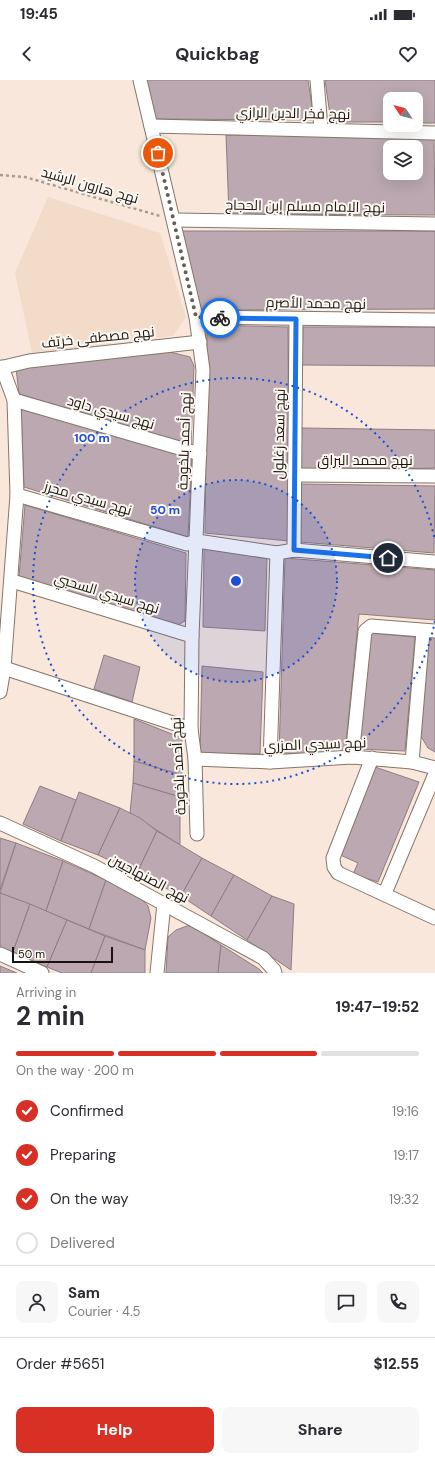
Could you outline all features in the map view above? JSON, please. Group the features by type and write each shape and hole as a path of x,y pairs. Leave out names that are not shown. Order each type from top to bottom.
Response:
{"street":[{"name":"نهج أحمد بلخوجة","path":"140,80 196,317 203,370 192,636 191,729 195,759 196,834"},
{"path":"317,80 321,129"},
{"name":"نهج فخر الدين الرازي","path":"151,126 435,132"},
{"name":"نهج اﻹمام مسلم إبن الحجاج","path":"174,220 435,224"},
{"name":"نهج محمد الأصرم","path":"196,317 435,320"},
{"name":"نهج سعد زغلول","path":"294,550 296,319"},
{"name":"نهج مصطفى خريّف","path":"1,368 29,361 200,342"},
{"path":"0,692 4,668 12,581 17,495 14,400 1,368"},
{"name":"نهج سيدي داود","path":"14,400 200,454"},
{"name":"نهج محمد البراق","path":"295,475 435,476"},
{"name":"نهج سيدي محرز","path":"17,495 187,544 196,541 277,553 294,550 435,562"},
{"path":"270,762 277,553"},
{"name":"نهج سيدي السحبي","path":"12,581 192,636"},
{"path":"352,757 365,631 371,626 429,631 412,762"},
{"path":"4,668 191,729"},
{"name":"نهج سيدي المزري","path":"195,759 270,762 352,757 412,762 435,768"},
{"path":"372,758 334,858 334,867 338,873 385,893 435,918"},
{"path":"385,893 435,774"},
{"name":"نهج الصنهاجيين","path":"0,823 94,866 164,903 262,958 274,970 275,973"},
{"path":"157,973 164,903"},
{"path":"0,954 42,973"}],"path":[{"name":"نهج هارون الرشيد","path":"0,175 25,177 174,220"}],"shaded area":[{"path":"48,197 160,233 186,317 173,336 32,353 15,273"}],"building":[{"path":"144,80 308,80 314,120 153,119"},
{"path":"325,80 435,80 435,123 423,123 423,92 383,92 383,122 331,122"},
{"path":"226,135 434,136 435,215 229,214"},
{"path":"180,231 435,231 435,309 200,310"},
{"path":"207,325 288,327 289,541 205,533"},
{"path":"303,327 435,327 435,366 302,365"},
{"path":"170,352 190,357 194,366 191,445 19,394 16,368"},
{"path":"21,408 192,456 188,537 24,487"},
{"path":"302,428 435,430 435,468 300,471"},
{"path":"301,484 435,486 434,553 300,542"},
{"path":"25,505 186,553 185,621 178,625 19,577"},
{"path":"204,549 267,556 265,631 203,627"},
{"path":"285,558 435,570 435,620 359,614 345,753 279,754"},
{"path":"369,633 415,637 405,751 357,749"},
{"path":"429,636 435,637 435,752 428,748 419,733"},
{"path":"104,655 140,667 132,702 94,689"},
{"path":"202,666 263,672 260,754 200,753"},
{"path":"134,719 182,738 182,775 134,761"},
{"path":"134,761 182,775 180,797 133,783"},
{"path":"375,767 419,782 378,882 353,874 358,863 338,854"},
{"path":"133,783 180,797 180,845 130,813"},
{"path":"40,786 76,800 61,841 23,824"},
{"path":"79,792 120,808 98,855 61,841"},
{"path":"120,808 140,818 157,831 137,873 98,855"},
{"path":"157,831 202,858 181,896 137,873"},
{"path":"0,838 16,843 0,890"},
{"path":"16,843 63,861 46,911 0,893"},
{"path":"202,858 234,875 211,916 181,896"},
{"path":"63,861 106,880 89,929 46,911"},
{"path":"234,875 272,896 247,940 211,916"},
{"path":"106,880 140,897 148,906 151,918 145,950 89,929"},
{"path":"0,893 30,904 13,952 0,947"},
{"path":"272,896 294,904 291,970 247,940"},
{"path":"30,904 67,920 47,967 13,952"},
{"path":"67,920 105,936 91,973 62,973 47,967"},
{"path":"187,926 193,926 221,945 218,973 166,973 168,937 176,930"},
{"path":"105,936 145,950 145,973 91,973"},
{"path":"221,945 259,969 263,973 218,973"},
{"path":"0,966 17,973 0,973"}],"way so far":[{"path":"158,153 196,317 220,318"}],"route":[{"path":"220,318 296,319 294,550 388,558"}]}
